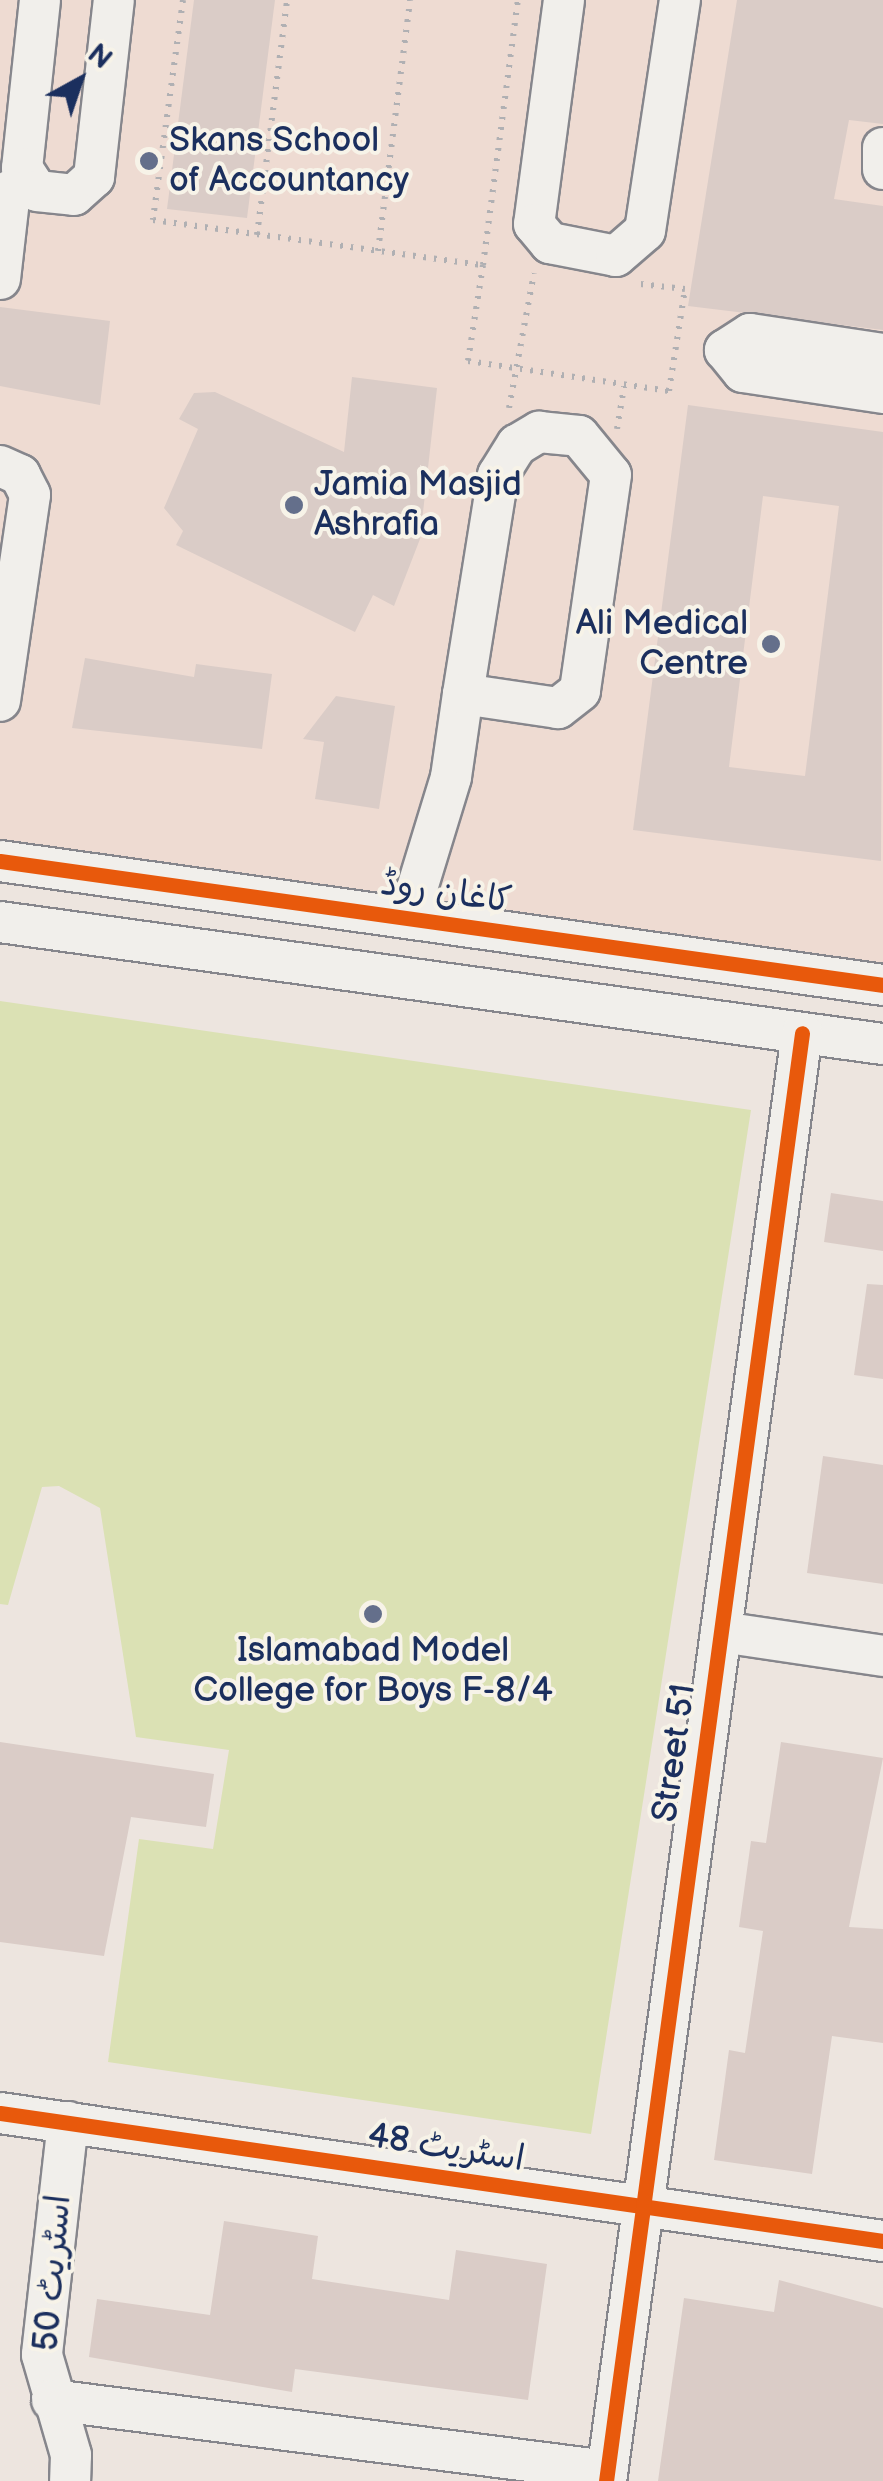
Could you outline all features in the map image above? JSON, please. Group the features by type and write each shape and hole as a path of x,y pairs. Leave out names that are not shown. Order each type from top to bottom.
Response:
{"street":[{"path":"40,0 22,168 37,191 56,195"},
{"path":"0,278 5,190 74,195 94,177 114,0"},
{"path":"564,0 533,209 544,258 616,256 640,241 680,0"},
{"path":"883,148 883,169"},
{"path":"883,354 750,334 725,350 744,372 883,392"},
{"path":"387,976 401,918 451,776 463,694 498,475 517,444 539,432 579,436 611,474 580,691 558,708 463,694"},
{"path":"0,466 20,475 30,495 0,701"},
{"name":"کاغان روڈ","path":"0,860 883,986"},
{"path":"0,922 883,1044"},
{"name":"Street 51","path":"606,2476 802,1033"},
{"path":"721,1632 883,1656"},
{"name":"اسٹریٹ 48","path":"0,2113 883,2241"},
{"name":"اسٹریٹ 50","path":"68,2122 44,2302 52,2400 71,2455 70,2481"},
{"path":"52,2400 606,2476"}],"path":[{"path":"183,0 154,220 483,265"},
{"path":"257,235 287,0"},
{"path":"378,251 410,0"},
{"path":"518,0 468,361 669,391 685,289 631,283"},
{"path":"498,475 516,369 544,258"}],"shaded area":[{"path":"0,0 883,0 883,985 0,860"}],"green space":[{"name":"Islamabad Model College for Boys F-8/4","path":"0,1001 751,1110 591,2134 108,2062 139,1839 213,1849 229,1750 136,1737 100,1508 59,1486 42,1487 8,1605 0,1604"}],"building":[{"path":"194,0 275,0 247,218 167,209"},
{"path":"737,0 883,0 883,124 849,120 834,199 883,206 883,330 688,306"},
{"path":"0,307 110,321 100,405 0,386"},
{"name":"Jamia Masjid Ashrafia","path":"352,377 437,388 420,539 394,606 373,595 355,632 176,545 183,531 164,508 198,429 179,419 194,393 215,392 344,452"},
{"path":"688,405 883,432 881,861 633,830","holes":["763,496 839,506 805,776 729,767"]},
{"path":"85,658 194,677 196,664 272,674 262,749 72,728"},
{"path":"336,696 395,706 379,809 315,799 324,742 303,739"},
{"path":"831,1193 883,1201 883,1251 824,1242"},
{"path":"867,1284 883,1285 883,1379 854,1375"},
{"path":"823,1456 883,1465 883,1584 807,1573"},
{"path":"0,1742 214,1774 206,1827 131,1817 104,1956 0,1942"},
{"path":"781,1742 883,1758 849,1927 883,1929 883,2043 832,2036 812,2174 714,2160 729,2050 745,2053 763,1931 739,1927 751,1841 766,1843"},
{"path":"224,2221 318,2236 312,2279 449,2300 456,2250 547,2264 528,2400 295,2369 292,2392 89,2357 97,2299 210,2315"},
{"path":"779,2280 883,2308 883,2481 658,2481 684,2298 774,2312"}],"cycle path":[{"path":"0,861 883,985"},
{"path":"606,2481 802,1033"},
{"path":"0,2113 883,2241"}],"place":[{"name":"Skans School of Accountancy","path":"149,161"},
{"name":"Jamia Masjid Ashrafia","path":"294,505"},
{"name":"Ali Medical Centre","path":"771,644"},
{"name":"Islamabad Model College for Boys F-8/4","path":"373,1614"}]}
